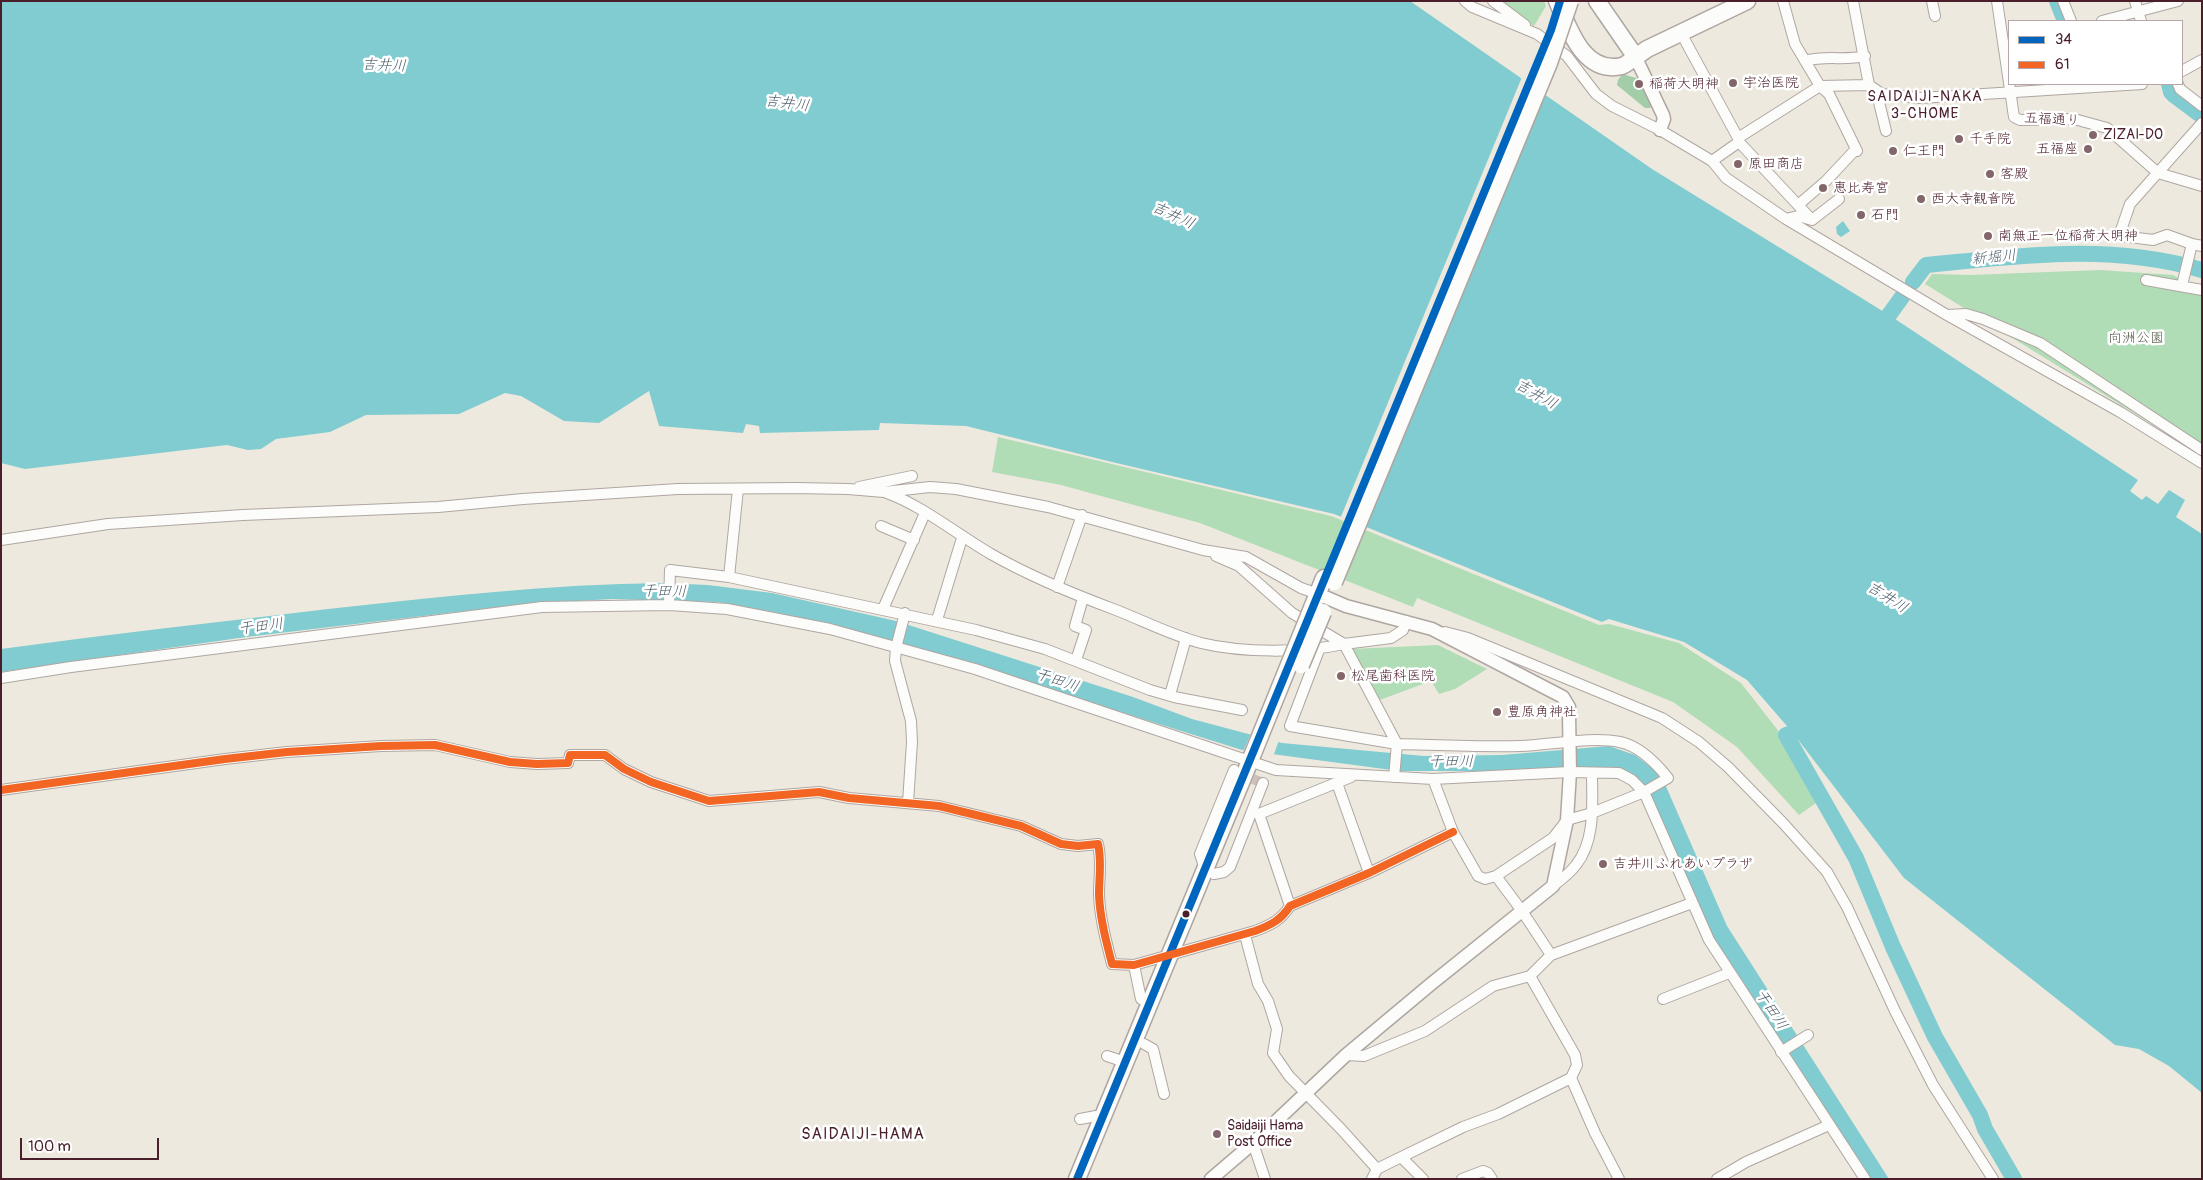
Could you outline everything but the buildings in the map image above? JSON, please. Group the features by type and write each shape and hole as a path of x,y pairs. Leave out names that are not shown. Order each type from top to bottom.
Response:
{"main road":[{"path":"1558,1 1577,44 1588,57 1604,66 1615,67 1624,66 1635,56 1747,1"},
{"path":"1089,1179 1144,1044 1176,952 1256,761 1550,30 1558,1"},
{"path":"1566,1 1583,35 1598,52 1608,55 1635,56"},
{"path":"1329,580 1548,63 1570,1"},
{"path":"1597,1 1635,56"},
{"path":"1077,1179 1150,1003 1176,952"}],"street":[{"path":"1465,1 1472,7 1537,34"},
{"path":"1493,1 1566,56 1596,94 1612,106 1660,130 1712,161 1726,178 1786,219 1947,315 2120,412 2202,462"},
{"path":"1783,1 1790,34 1820,86 1829,94 1856,150 1826,181 1798,205"},
{"path":"1853,1 1869,85 1878,98 1886,131"},
{"path":"1932,1 1935,16"},
{"path":"1997,1 2006,35 2008,64"},
{"path":"2063,1 2071,20"},
{"path":"2135,1 2139,17"},
{"path":"2106,20 2127,14 2139,17 2175,2"},
{"path":"1681,33 1738,140 1812,220"},
{"path":"1635,56 1662,111 1664,119 1660,130"},
{"path":"1805,62 1819,58 1865,56"},
{"path":"2183,70 2202,60"},
{"path":"1712,161 1738,140 1820,86 1869,85 1882,94 1895,97 1920,98 2010,93 2068,85"},
{"path":"2009,85 2010,93"},
{"path":"2178,85 2180,89 2202,106"},
{"name":"五福通り","path":"2010,93 2014,117 2020,120 2074,119 2107,128 2158,173"},
{"path":"2183,280 2195,246 2166,235 2153,240 2122,236 2120,234 2130,204 2202,123"},
{"path":"2158,173 2202,186"},
{"path":"1812,220 1839,199"},
{"path":"1786,219 1798,216 1812,220"},
{"path":"2146,280 2183,280 2202,290"},
{"path":"1947,315 1966,314 2040,343 2202,450"},
{"path":"848,489 912,476"},
{"path":"1,540 108,524 234,516 438,507 523,499 678,489 848,489 884,492 930,486 956,489 1082,515 1203,550 1246,557 1301,588 1320,603 1346,606 1468,638 1662,718 1699,742 1728,767 1783,823 1827,872 1847,906 1932,1085 1993,1179"},
{"path":"729,577 738,489"},
{"path":"884,492 904,499 962,538 1018,570 1084,598 1201,643 1240,648 1319,650 1344,644 1391,638 1403,630 1406,621"},
{"path":"884,609 925,513"},
{"path":"1057,586 1082,515"},
{"path":"880,526 914,540"},
{"path":"937,620 962,538"},
{"path":"1203,550 1239,566 1292,613 1344,644 1397,746 1394,775"},
{"path":"669,603 670,570 729,577 905,615 937,620 1045,648 1150,690 1170,696 1242,710"},
{"path":"1076,660 1086,630 1075,626 1084,598"},
{"path":"1,678 532,608 669,603 764,615 897,646 974,669 1256,761 1299,772 1394,775 1434,779 1570,769 1592,773 1619,773 1632,780 1645,791 1709,940 1865,1179"},
{"path":"905,615 895,661 911,720 912,742 908,804"},
{"path":"1432,628 1563,697 1569,707 1570,769 1567,820 1553,886"},
{"path":"1170,696 1186,638"},
{"path":"1319,650 1290,726 1397,746 1570,746 1607,740 1622,742 1653,762 1668,778 1645,791 1592,813 1567,820 1553,838 1496,876 1485,878 1478,876 1453,832 1434,779"},
{"path":"1,790 278,753 435,745 510,762 536,764 568,763 570,755 605,755 624,768 651,782 709,801 819,792 848,798 939,806 1021,826 1061,844 1078,846 1098,844 1101,856 1099,895 1112,964 1134,964 1245,935 1274,924 1284,917 1290,906 1369,874 1453,832"},
{"path":"1234,770 1200,854 1210,872 1224,872 1230,867 1255,814 1263,783"},
{"path":"1218,1176 1346,1055 1553,886 1577,864 1591,828 1592,773"},
{"path":"1255,814 1354,775"},
{"path":"1337,783 1369,874"},
{"path":"1255,814 1290,906"},
{"path":"1496,876 1551,955"},
{"path":"1346,1055 1364,1056 1425,1031 1493,986 1530,976 1551,955 1692,903"},
{"path":"1245,935 1258,984 1268,1001 1277,1029 1273,1053 1289,1076 1341,1129 1375,1174 1463,1127 1498,1114 1571,1078 1577,1065 1575,1055 1530,976"},
{"path":"1134,964 1141,999 1150,1003"},
{"path":"1663,999 1729,973"},
{"path":"1783,1051 1806,1036"},
{"path":"1144,1044 1153,1049 1164,1094"},
{"path":"1107,1056 1125,1062"},
{"path":"1571,1078 1595,1133 1619,1179"},
{"path":"1080,1119 1096,1116 1102,1119"},
{"path":"1716,1179 1746,1162 1829,1124"},
{"path":"1253,1143 1265,1179"},
{"path":"1402,1158 1423,1179"},
{"path":"1462,1179 1483,1170 1492,1179"}],"green space":[{"path":"1497,1 1544,1 1546,6 1534,26"},
{"path":"1622,74 1640,79 1652,105 1650,108 1645,108 1617,85"},
{"name":"向洲公園","path":"2100,270 2173,275 2202,291 2202,455 1925,284 1932,274 1971,275"},
{"path":"998,437 1331,516 1599,625 1609,624 1679,643 1741,683 1780,733 1816,803 1799,815 1737,747 1673,702 1417,598 1413,607 1200,523 1061,485 992,472"},
{"path":"1438,645 1487,669 1455,689 1439,694 1431,681 1377,701 1352,649"}],"water":[{"name":"吉井川","path":"1,1 1410,1 1652,169 1889,315 2138,480 2130,491 2142,500 2146,496 2158,504 2169,490 2185,500 2176,517 2202,534 2202,1093 2169,1066 2139,1049 2115,1045 1904,878 1793,733 1747,680 1684,642 1609,619 1602,622 1334,514 966,426 880,423 879,430 760,433 759,426 746,424 743,433 659,426 649,391 599,423 564,421 521,396 505,393 459,414 366,415 330,432 276,439 261,449 248,450 227,445 25,469 1,463"},
{"path":"1843,221 1850,231 1841,237 1837,234 1836,227"},
{"name":"干田川","path":"663,583 708,585 772,593 896,621 1133,697 1192,719 1282,743 1424,756 1502,755 1609,746 1635,755 1661,775 1727,926 1889,1179 1866,1179 1713,940 1632,776 1544,771 1399,771 1242,750 903,644 779,613 717,602 612,599 524,604 246,637 1,672 1,649 205,623 453,596 579,586"}],"pier":[{"path":"1522,77 1545,93 1365,529 1340,519"},
{"path":"1251,733 1279,740 1273,757 1243,752"}],"waterway":[{"path":"2057,1 2065,20"},
{"path":"2169,85 2174,95 2202,116"},
{"name":"新堀川","path":"1913,282 1926,265 2064,254 2133,257 2202,270"},
{"name":"新堀川","path":"1889,315 1902,297"},
{"path":"1793,733 1786,735 1856,858 1893,947 1935,1037 2014,1179"}],"tunnel":[{"path":"1239,773 1263,783"}],"transit line":[{"name":"34","path":"1077,1179 1551,30 1560,1"},
{"name":"61","path":"1,790 287,752 381,746 435,745 510,762 537,764 568,763 570,755 605,755 624,769 651,782 709,801 819,792 849,798 939,806 1021,826 1061,844 1078,846 1098,844 1100,904 1112,964 1134,965 1261,929 1279,918 1290,906 1369,873 1453,832"}],"place":[{"name":"宇治医院","path":"1733,83"},
{"name":"稲荷大明神","path":"1639,84"},
{"name":"ZIZAI‐DO","path":"2093,135"},
{"name":"千手院","path":"1959,139"},
{"name":"五福座","path":"2088,149"},
{"name":"仁王門","path":"1893,151"},
{"name":"原田商店","path":"1738,164"},
{"name":"客殿","path":"1990,174"},
{"name":"恵比寿宮","path":"1823,188"},
{"name":"西大寺観音院","path":"1921,199"},
{"name":"石門","path":"1861,215"},
{"name":"南無正一位稲荷大明神","path":"1988,236"},
{"name":"松尾歯科医院","path":"1341,676"},
{"name":"豊原角神社","path":"1497,712"},
{"name":"吉井川ふれあいプラザ","path":"1603,864"},
{"name":"Saidaiji Hama Post Office","path":"1217,1134"}],"district":[{"name":"SAIDAIJI-NAKA 3-CHOME","path":"1925,106"},
{"name":"SAIDAIJI-HAMA","path":"863,1135"}]}
